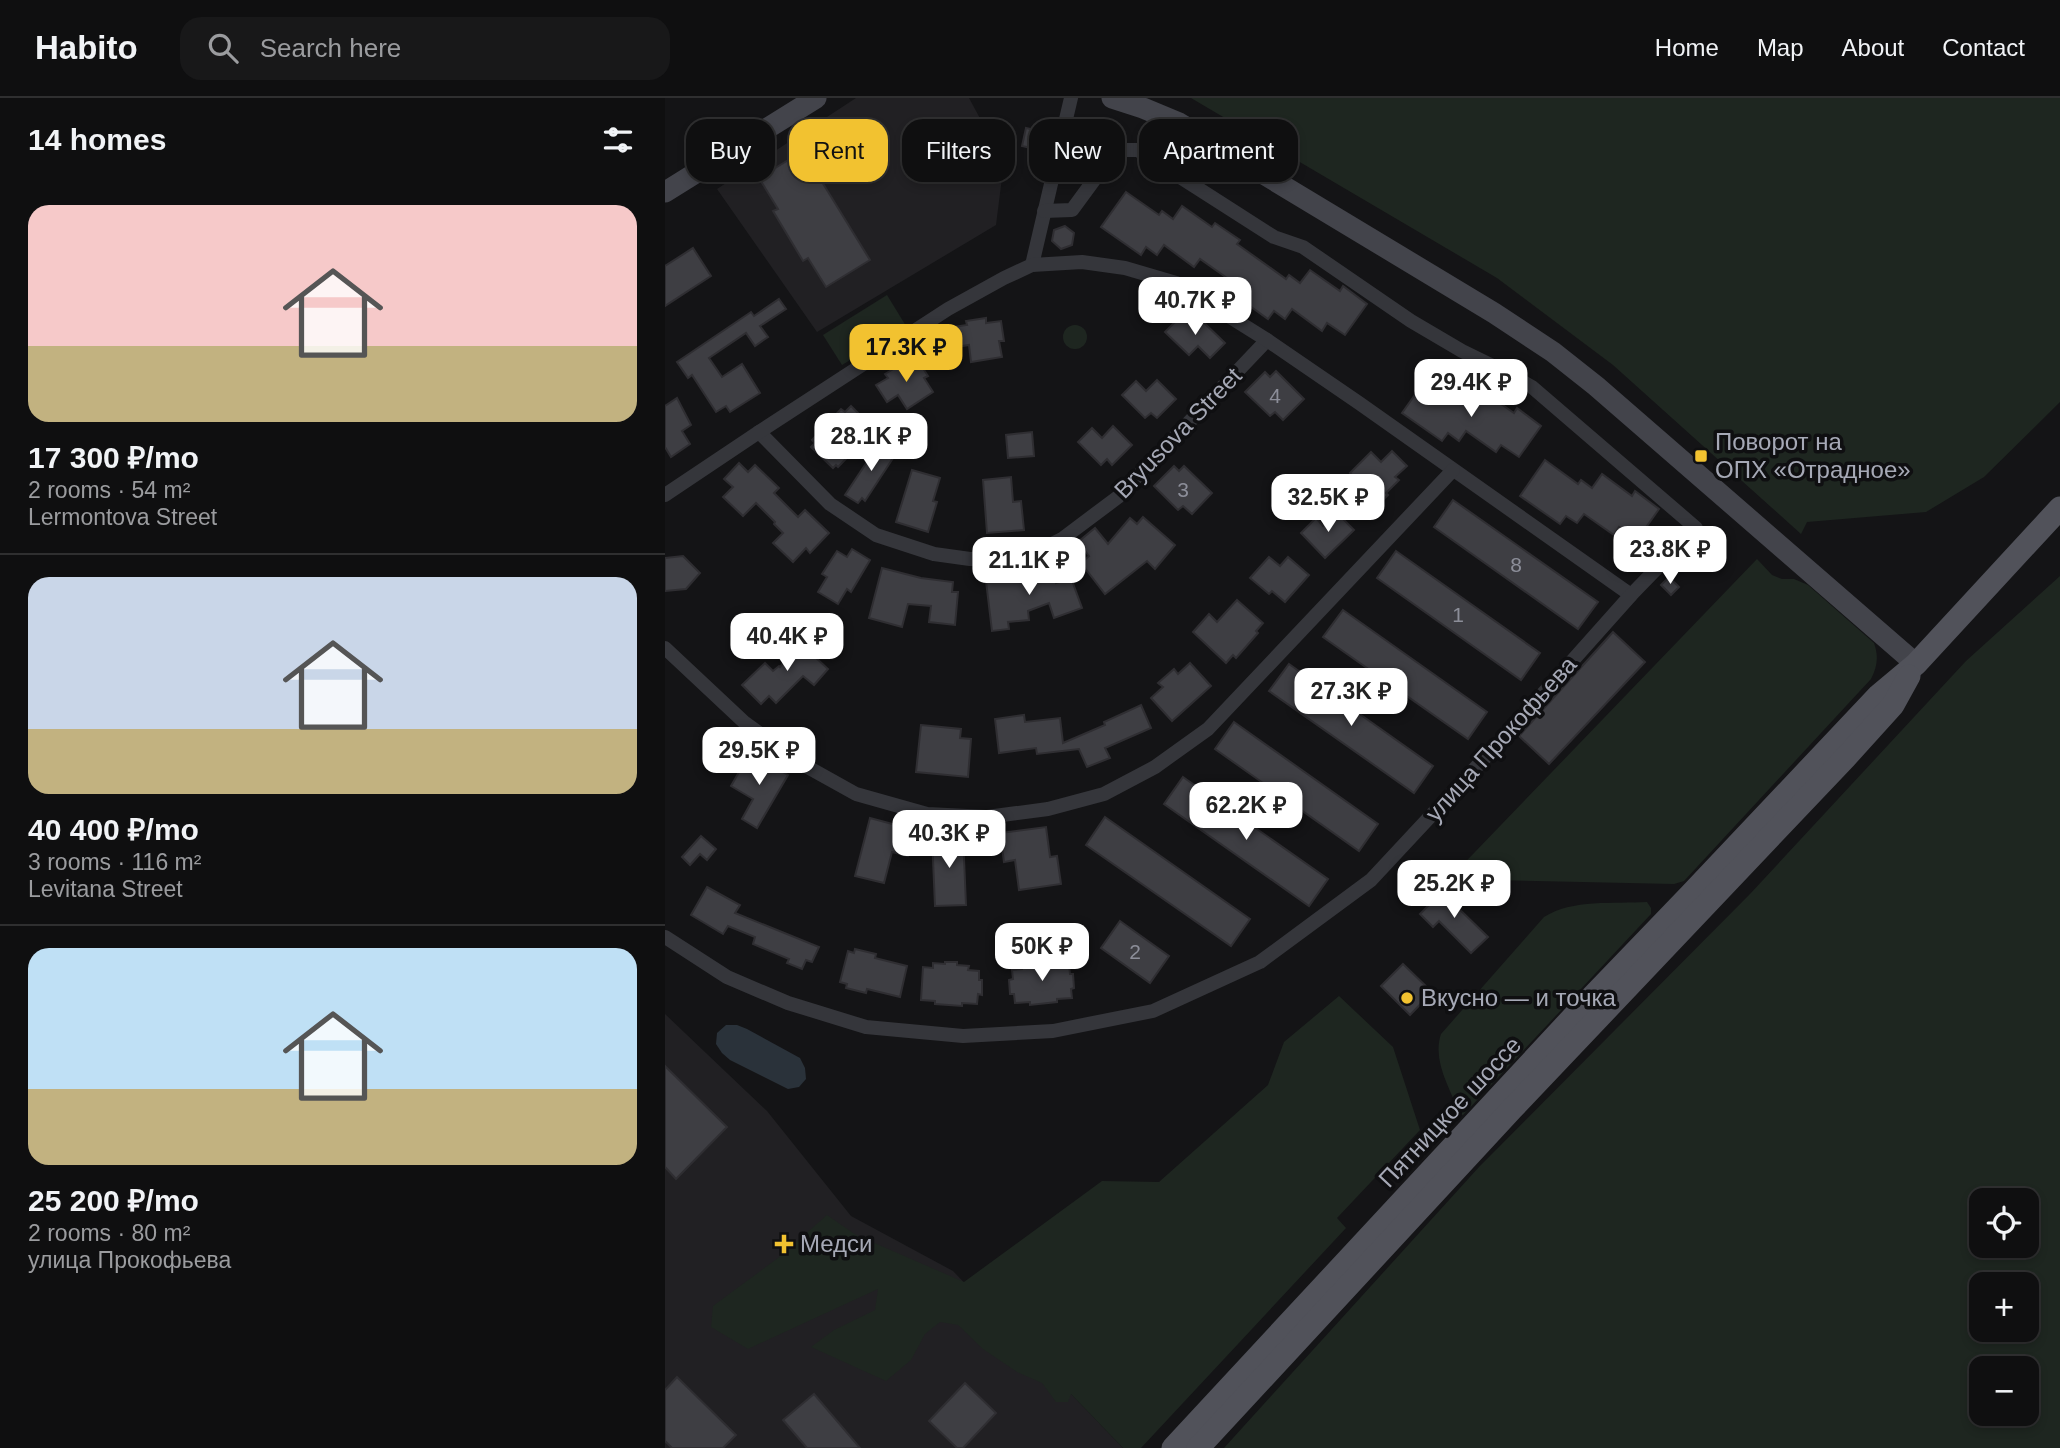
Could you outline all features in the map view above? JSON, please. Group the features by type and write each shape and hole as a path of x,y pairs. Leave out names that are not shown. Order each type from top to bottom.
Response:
{"main road":[{"name":"Пятницкое шоссе","path":"1173,1448 1588,1001 1879,695 1916,664 2060,508"},
{"name":"Пятницкое шоссе","path":"1198,1448 1512,1109 1856,747 1893,705 1916,664"}],"street":[{"path":"665,192 816,98"},
{"path":"1066,119 1071,98"},
{"path":"1112,98 1179,124 1483,306 1553,352 1596,386 1916,664"},
{"name":"улица Прокофьева","path":"665,937 727,977 788,1003 866,1027 963,1036 1053,1031 1153,1011 1260,962 1371,880 1509,733 1631,595 1696,528 1532,387 1411,321 1303,247 1274,237 1137,150 1116,150 1072,210 1044,211"},
{"path":"1032,265 1051,182"},
{"path":"665,495 948,309 1032,265 1082,262 1125,268 1176,283 1267,340 1631,595"},
{"name":"Bryusova Street","path":"759,432 830,505 876,535 935,554 970,559 996,559 1036,552 1062,539 1118,498 1267,340"},
{"path":"665,648 745,723 802,764 856,794 926,814 987,817 1048,809 1104,794 1155,767 1208,729 1454,470"}],"shaded area":[{"path":"856,98 969,98 980,119 902,119 902,182 1001,182 996,225 817,332 717,189 728,182 775,182 775,151 789,142 789,182 888,182 888,119 824,119"},
{"path":"1191,98 2060,98 2060,402 1984,477 1926,512 1807,522 1801,534 1613,365 1497,278 1298,161 1298,119 1227,119"},
{"path":"887,295 906,326 842,365 823,335"},
{"path":"1075,325 1084,328 1087,337 1084,346 1075,349 1066,346 1063,337 1066,328"},
{"path":"1757,559 1772,575 1808,585 1874,643 1876,666 1871,679 1684,881 1674,884 1449,879"},
{"path":"2060,576 2060,1448 1224,1448 1479,1167 1750,894 1966,661"},
{"path":"1647,902 1651,914 1463,1115 1460,1114 1440,1064 1441,1034 1544,917 1567,907 1580,905"},
{"path":"1339,996 1393,1047 1420,1130 1337,1218 1346,1228 1141,1448 1123,1448 1071,1394 1068,1402 1056,1402 1042,1383 1017,1372 983,1349 958,1325 940,1322 925,1334 911,1360 886,1381 811,1347 834,1330 875,1310 878,1289 748,1349 711,1327 713,1306 778,1258 827,1215 856,1235 964,1282 1102,1181 1159,1182 1268,1085 1284,1042"},
{"name":"Медси","path":"665,1014 767,1111 851,1216 953,1271 1123,1448 665,1448"},
{"path":"726,1025 747,1029 800,1058 806,1079 799,1087 788,1089 730,1060 716,1044 717,1033"}],"building":[{"path":"1026,128 1029,129 1029,148 1022,146"},
{"path":"789,160 789,182 822,182 870,260 826,287 808,258 803,261 773,211 778,209 761,182 775,182 775,168"},
{"path":"1126,192 1159,215 1162,211 1173,219 1182,206 1212,227 1215,223 1240,240 1237,244 1286,279 1289,275 1300,283 1310,270 1340,291 1343,286 1367,304 1345,335 1327,323 1322,331 1292,309 1285,319 1274,311 1268,319 1229,291 1234,283 1200,259 1194,267 1164,245 1157,255 1146,247 1141,255 1101,227"},
{"path":"1065,226 1074,233 1072,245 1061,249 1052,241 1054,230"},
{"path":"693,248 711,276 665,306 665,266"},
{"path":"779,299 786,309 760,326 768,337 755,346 746,333 709,358 722,377 742,364 760,393 730,412 726,406 716,412 692,375 688,378 677,362 751,312 754,316"},
{"path":"1181,316 1192,327 1200,319 1225,343 1210,358 1198,346 1189,355 1165,332"},
{"path":"986,318 986,323 1001,321 1004,341 999,341 1002,357 971,362 969,345 956,347 953,327 967,325 966,321"},
{"path":"917,359 928,376 924,378 933,392 907,409 898,395 887,402 876,385 888,378 885,374"},
{"path":"1276,371 1304,399 1283,420 1275,412 1270,416 1245,392 1265,372 1270,377"},
{"path":"1427,378 1460,401 1463,397 1475,405 1484,392 1514,413 1517,408 1541,426 1519,457 1501,445 1496,452 1466,431 1459,441 1448,433 1442,441 1402,413"},
{"path":"1157,380 1176,399 1157,418 1151,413 1145,418 1122,395 1136,381 1146,391"},
{"path":"677,398 691,425 682,431 690,444 671,457 665,447 665,406"},
{"path":"851,406 872,427 867,432 870,434 838,467 836,465 833,468 811,447 815,443 812,440 841,409 845,412"},
{"path":"1113,426 1132,445 1112,465 1107,459 1101,465 1078,442 1092,428 1102,438"},
{"path":"1032,432 1034,456 1008,458 1006,435"},
{"path":"881,441 897,452 865,501 862,498 858,503 845,495"},
{"path":"1392,451 1407,466 1395,477 1399,480 1375,508 1362,494 1366,490 1350,473 1371,452 1381,462"},
{"path":"1545,460 1578,484 1581,480 1592,488 1602,474 1632,496 1635,491 1659,509 1637,540 1619,527 1614,535 1584,514 1577,523 1566,516 1560,524 1520,496"},
{"path":"739,463 748,472 755,465 779,488 774,493 798,517 805,510 829,533 810,553 806,548 793,562 773,543 783,533 756,503 743,516 723,497 733,487 724,479"},
{"path":"1174,466 1179,471 1184,466 1212,493 1192,514 1183,506 1178,510 1154,486"},
{"path":"912,470 940,478 933,501 937,502 928,532 896,522"},
{"path":"1011,477 1013,502 1021,501 1024,530 987,533 983,480"},
{"path":"1453,500 1598,602 1578,629 1434,527"},
{"path":"1336,512 1354,530 1325,558 1301,533 1316,518 1323,526"},
{"path":"1143,517 1175,545 1155,569 1147,561 1105,594 1081,563 1089,556 1078,542 1095,528 1108,544 1130,518 1137,524"},
{"path":"852,549 870,560 851,592 847,589 838,604 818,592 827,577 822,574 837,551 847,557"},
{"path":"1396,551 1540,653 1521,680 1377,578"},
{"path":"683,556 700,573 686,589 665,591 665,558"},
{"path":"1269,557 1280,566 1288,557 1309,575 1285,602 1272,591 1269,594 1250,578"},
{"path":"1050,566 1056,583 1071,578 1082,608 1054,618 1049,603 1028,611 1029,620 1008,622 1009,629 992,631 986,581 1019,577"},
{"path":"882,568 921,578 953,582 952,592 958,592 955,625 929,622 931,606 908,604 902,627 869,618"},
{"path":"1669,577 1679,587 1671,595 1661,585"},
{"path":"1237,600 1263,623 1256,631 1258,633 1236,658 1233,655 1226,663 1193,632 1209,614 1217,622"},
{"path":"1343,610 1487,712 1468,739 1323,637"},
{"path":"1613,632 1645,662 1549,764 1519,736"},
{"path":"809,634 822,646 814,656 828,669 814,685 803,676 776,703 769,696 761,704 742,685 765,663 773,671 780,667"},
{"path":"1190,663 1211,686 1172,721 1151,698 1163,687 1158,683 1174,669 1178,674"},
{"path":"1289,664 1433,766 1414,793 1269,691"},
{"path":"1141,705 1151,728 1105,748 1110,758 1087,767 1079,749 1037,754 1036,748 999,753 995,719 1024,715 1025,722 1060,718 1063,743 1105,725 1104,722"},
{"path":"1234,722 1378,824 1359,851 1215,749"},
{"path":"921,725 961,729 960,738 971,739 968,777 916,772"},
{"path":"750,753 788,775 757,828 742,819 753,799 731,786"},
{"path":"1183,777 1328,879 1309,906 1164,804"},
{"path":"1105,817 1250,919 1231,946 1086,845"},
{"path":"870,818 915,830 908,856 892,852 884,883 855,876"},
{"path":"1046,827 1050,857 1057,856 1061,884 1019,890 1015,860 1004,862 1000,833"},
{"path":"963,835 966,905 935,906 932,836"},
{"path":"701,836 716,849 707,860 700,854 690,865 682,857"},
{"path":"707,887 740,905 735,913 819,947 812,962 806,960 802,969 787,963 789,959 753,944 755,937 728,926 723,934 691,915"},
{"path":"1447,887 1460,900 1455,905 1488,937 1471,953 1439,921 1433,927 1420,914"},
{"path":"1120,921 1169,956 1150,983 1101,948"},
{"path":"855,949 876,954 875,958 907,966 900,997 867,989 866,993 846,988 847,984 840,982 848,951 854,953"},
{"path":"1046,960 1046,963 1057,962 1058,966 1069,965 1070,974 1073,974 1072,998 1030,1005 1030,1002 1015,1003 1014,994 1010,994 1009,980 1013,979 1012,970 1022,969 1022,965 1034,964 1033,961"},
{"path":"957,962 957,965 969,966 968,970 979,971 982,995 978,994 977,1004 962,1003 962,1006 921,1000 923,967 933,968 933,963"},
{"path":"1403,964 1432,992 1410,1015 1381,986"},
{"path":"665,1066 727,1127 676,1179 665,1167"},
{"path":"677,1377 736,1435 723,1448 672,1448 665,1441 665,1390"},
{"path":"965,1383 996,1413 963,1448 957,1448 929,1421"},
{"path":"814,1394 860,1448 807,1448 783,1420"}],"place":[{"name":"Поворот на ОПХ «Отрадное»","path":"1701,456"},
{"name":"Вкусно — и точка","path":"1407,998"},
{"name":"Медси","path":"784,1244"}]}
